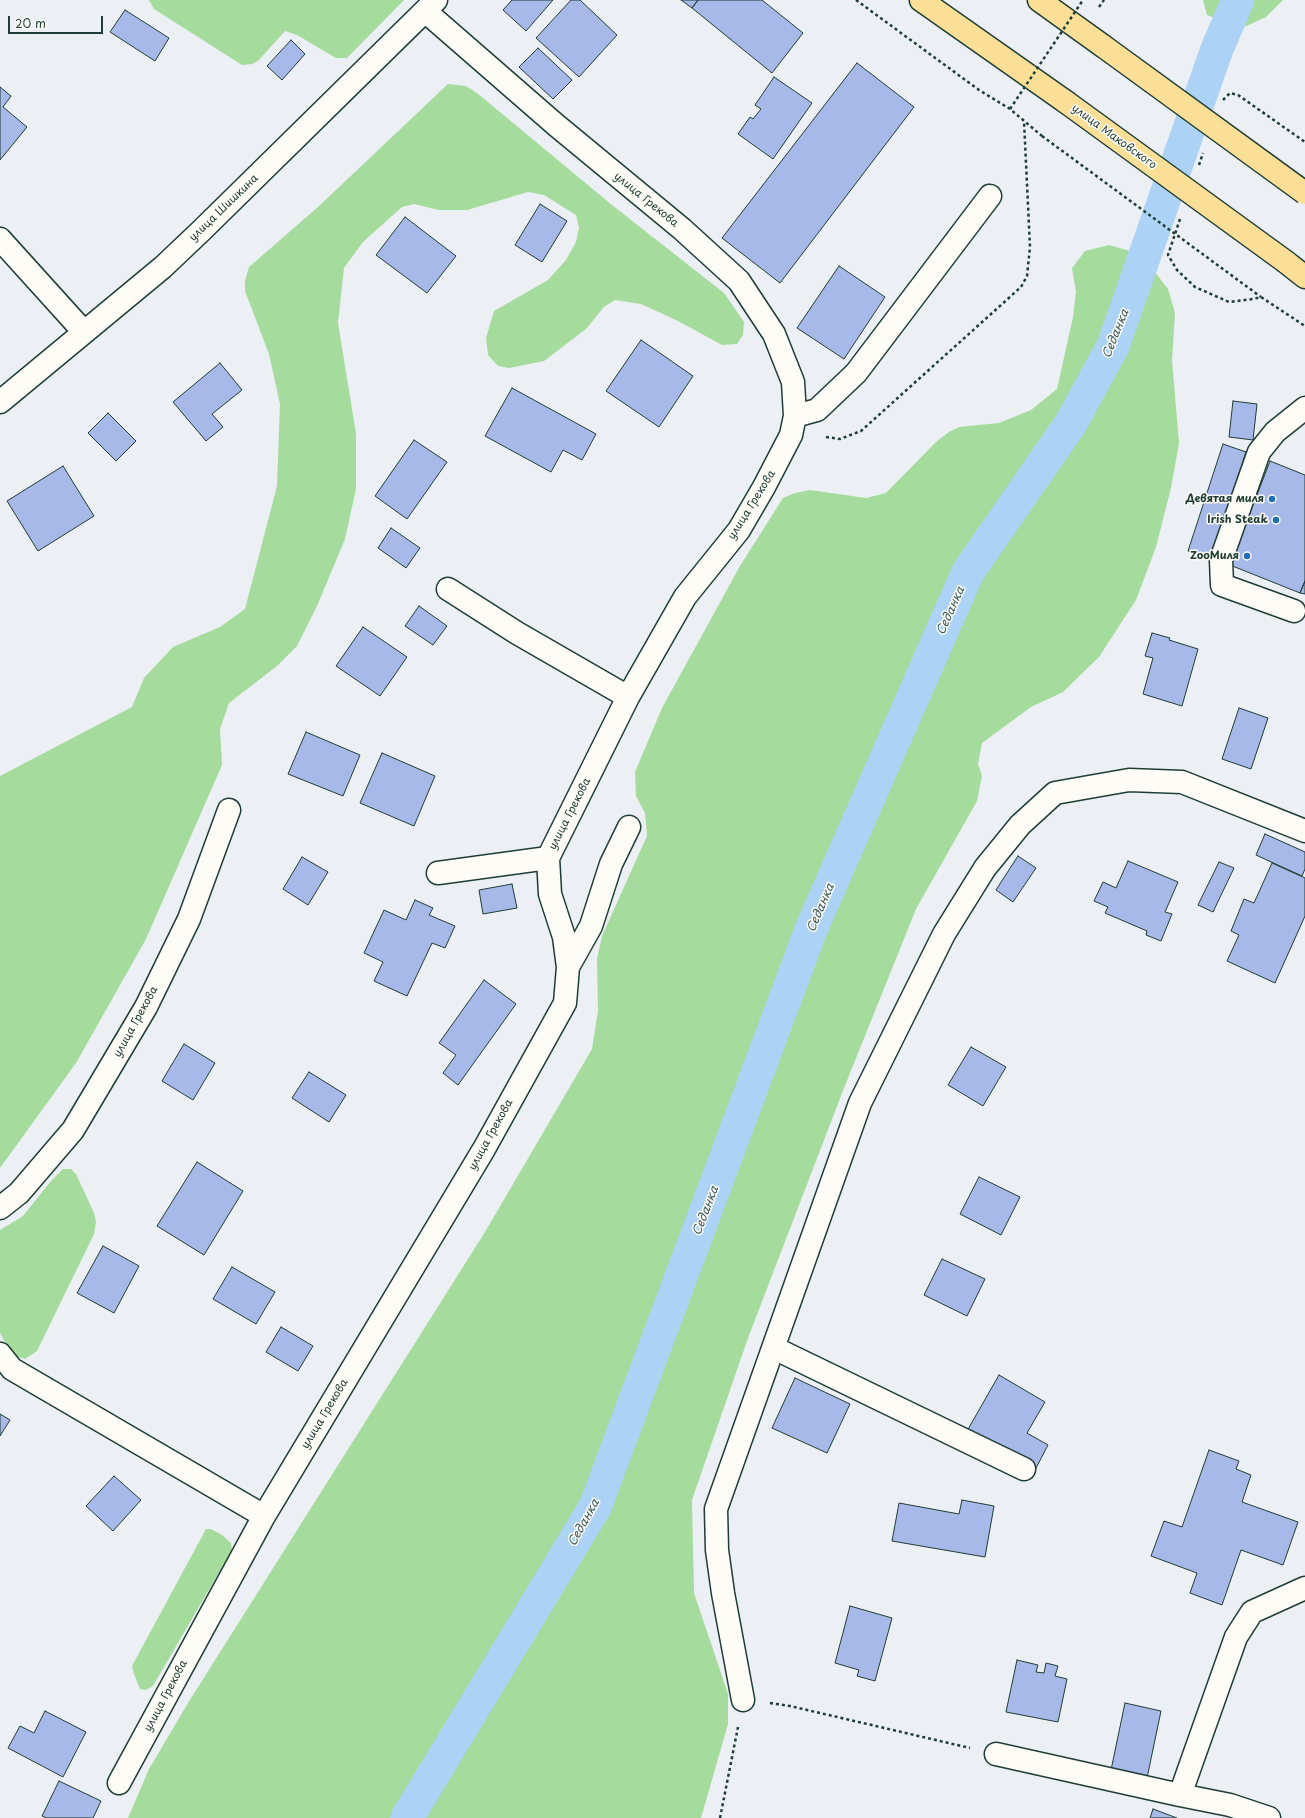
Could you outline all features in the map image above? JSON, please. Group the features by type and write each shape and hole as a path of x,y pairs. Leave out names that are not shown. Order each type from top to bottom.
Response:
{"highway":[{"name":"улица Маковского","path":"921,0 1066,102 1305,277"},
{"path":"1039,0 1305,193"}],"street":[{"name":"улица Шишкина","path":"0,402 162,267 202,230 430,5"},
{"name":"улица Грекова","path":"119,1783 264,1516 484,1149 565,1003 568,967 564,937 550,894 548,858 628,697 686,596 739,530 764,488 793,425 793,382 774,334 739,282 682,229 562,130 430,5"},
{"path":"793,425 817,410 856,373 990,196"},
{"path":"0,239 84,332"},
{"path":"1294,610 1222,585 1221,560 1259,452 1275,432 1305,408"},
{"path":"448,589 517,633 628,697"},
{"path":"743,1700 717,1550 716,1509 860,1104 944,934 986,868 1020,825 1055,794 1135,780 1182,782 1305,831"},
{"name":"улица Грекова","path":"0,1208 19,1193 73,1130 146,1007 189,918 229,810"},
{"path":"568,967 590,926 611,864 629,827"},
{"path":"438,873 548,858"},
{"path":"774,1348 1024,1469"},
{"path":"0,1354 12,1369 264,1516"},
{"path":"1180,1796 1236,1637 1252,1612 1305,1588"},
{"path":"996,1754 1180,1796 1230,1805 1269,1818"}],"path":[{"path":"856,0 979,90 1010,109 1042,136 1260,297"},
{"path":"1010,109 1083,0"},
{"path":"1099,7 1104,0"},
{"path":"793,425 840,439 861,431 1021,287 1027,276 1030,247 1024,121"},
{"path":"720,1818 743,1700 790,1706 996,1754"}],"green space":[{"path":"149,0 404,0 347,58 336,58 297,35 285,31 258,61 252,64 242,65 154,9"},
{"path":"1203,0 1283,0 1266,17 1242,28 1207,15"},
{"path":"448,84 466,86 477,93 612,205 724,293 744,322 743,335 737,344 722,345 678,321 641,304 615,300 604,307 586,329 544,361 509,368 498,366 488,355 486,338 494,311 548,280 566,260 576,242 579,227 576,215 544,195 528,192 467,210 439,210 414,204 402,207 363,242 344,268 338,323 356,434 356,489 345,539 317,606 297,646 277,666 229,703 220,729 222,765 146,939 76,1063 0,1168 0,776 132,707 144,678 173,647 220,627 245,609 277,486 280,404 269,354 245,291 245,281 249,267 318,207"},
{"path":"1109,245 1130,251 1145,259 1168,289 1175,313 1172,360 1179,443 1171,488 1156,547 1136,600 1099,657 1063,692 1031,707 982,743 978,764 982,776 977,801 916,909 844,1088 748,1338 692,1500 694,1593 728,1694 728,1724 701,1818 128,1818 149,1769 188,1703 485,1232 592,1049 598,1011 597,959 602,936 647,836 645,813 636,796 635,772 662,708 740,566 783,498 795,493 810,490 866,498 886,493 936,442 949,432 959,427 999,423 1031,410 1057,389 1073,317 1076,292 1072,268 1085,251"},
{"path":"63,1169 71,1169 76,1174 94,1213 96,1222 94,1234 37,1351 25,1359 12,1355 0,1333 0,1230 23,1216 51,1181"},
{"path":"206,1529 211,1529 222,1535 231,1543 232,1550 153,1686 146,1690 140,1689 132,1666"}],"building":[{"path":"512,0 553,0 526,31 503,10"},
{"path":"571,0 580,0 617,35 579,77 536,38"},
{"path":"681,0 698,0 692,8"},
{"path":"698,0 762,0 803,33 772,73 692,8"},
{"path":"125,10 169,38 155,61 110,32"},
{"path":"291,40 305,54 282,80 267,66"},
{"path":"538,48 572,80 553,99 519,67"},
{"path":"857,63 914,107 780,283 722,238"},
{"path":"774,77 812,103 773,159 738,134 750,117 753,119 761,109 755,105"},
{"path":"0,87 11,96 3,107 27,127 0,160"},
{"path":"540,204 567,221 542,262 515,245"},
{"path":"405,217 456,256 427,293 376,255"},
{"path":"839,266 885,297 844,359 797,328"},
{"path":"641,340 693,376 659,427 606,391"},
{"path":"220,363 242,390 212,414 223,427 206,441 173,402"},
{"path":"512,388 596,434 582,460 563,450 551,472 485,436"},
{"path":"1233,401 1257,404 1253,440 1229,437"},
{"path":"108,413 136,441 116,461 88,433"},
{"path":"414,440 447,462 407,519 375,496"},
{"path":"1223,444 1246,452 1211,559 1188,551"},
{"name":"Irish Steak","path":"1270,461 1305,475 1305,581 1300,593 1230,565"},
{"path":"63,466 94,516 38,551 7,501"},
{"path":"391,528 420,548 406,568 378,548"},
{"path":"1305,581 1305,594 1300,593"},
{"path":"419,606 447,626 433,645 405,626"},
{"path":"363,627 407,657 380,696 336,666"},
{"path":"1152,633 1198,649 1182,706 1143,694 1153,658 1145,656"},
{"path":"1239,708 1268,718 1251,769 1222,759"},
{"path":"306,732 360,755 343,796 288,774"},
{"path":"382,753 435,776 414,826 360,803"},
{"path":"1265,834 1305,852 1305,869 1302,876 1256,855"},
{"path":"1018,856 1036,868 1013,902 996,890"},
{"path":"302,857 328,872 308,905 283,889"},
{"path":"1128,861 1178,882 1165,912 1172,914 1161,941 1146,935 1147,931 1105,913 1108,907 1094,901 1103,882 1116,888"},
{"path":"1219,862 1234,868 1213,912 1198,905"},
{"path":"1272,863 1305,878 1305,916 1275,983 1227,961 1239,935 1231,931 1244,899 1254,903"},
{"path":"512,884 517,908 483,914 479,890"},
{"path":"415,900 433,908 429,915 455,926 445,948 432,943 407,996 374,981 383,962 364,953 384,910 406,920"},
{"path":"484,980 516,1004 458,1085 443,1073 456,1055 439,1043"},
{"path":"184,1044 215,1063 193,1100 162,1081"},
{"path":"971,1047 1006,1067 983,1106 948,1085"},
{"path":"309,1072 346,1095 329,1122 292,1098"},
{"path":"197,1162 243,1191 204,1255 157,1226"},
{"path":"979,1177 1020,1197 1001,1235 960,1214"},
{"path":"103,1246 139,1266 114,1313 77,1293"},
{"path":"942,1259 985,1279 967,1316 924,1295"},
{"path":"232,1267 275,1292 256,1324 213,1299"},
{"path":"281,1327 313,1346 298,1371 266,1352"},
{"path":"999,1375 1045,1402 1027,1433 1048,1445 1035,1470 967,1431"},
{"path":"795,1378 850,1404 827,1453 772,1428"},
{"path":"0,1414 10,1420 0,1436"},
{"path":"1209,1450 1239,1461 1236,1469 1251,1475 1242,1502 1298,1522 1283,1565 1241,1550 1222,1605 1190,1593 1197,1573 1151,1556 1164,1521 1182,1527"},
{"path":"114,1476 141,1500 113,1531 86,1506"},
{"path":"962,1500 994,1506 985,1557 892,1541 899,1503 959,1514"},
{"path":"850,1606 892,1618 875,1681 857,1676 859,1670 835,1663"},
{"path":"1017,1660 1038,1665 1036,1672 1044,1673 1046,1663 1058,1666 1055,1676 1067,1679 1058,1722 1006,1712"},
{"path":"1125,1703 1161,1711 1147,1778 1111,1770"},
{"path":"45,1711 86,1732 63,1777 8,1748 20,1726 34,1733"},
{"path":"59,1781 101,1801 93,1818 47,1818 42,1816"},
{"path":"1153,1809 1177,1818 1150,1818"}],"waterway":[{"name":"Седанка","path":"407,1818 595,1507 812,927 968,572 1071,423 1113,346 1217,49 1238,0"}],"place":[{"name":"Девятая миля","path":"1272,499"},
{"name":"Irish Steak","path":"1276,520"},
{"name":"ZooМиля","path":"1247,556"}]}
